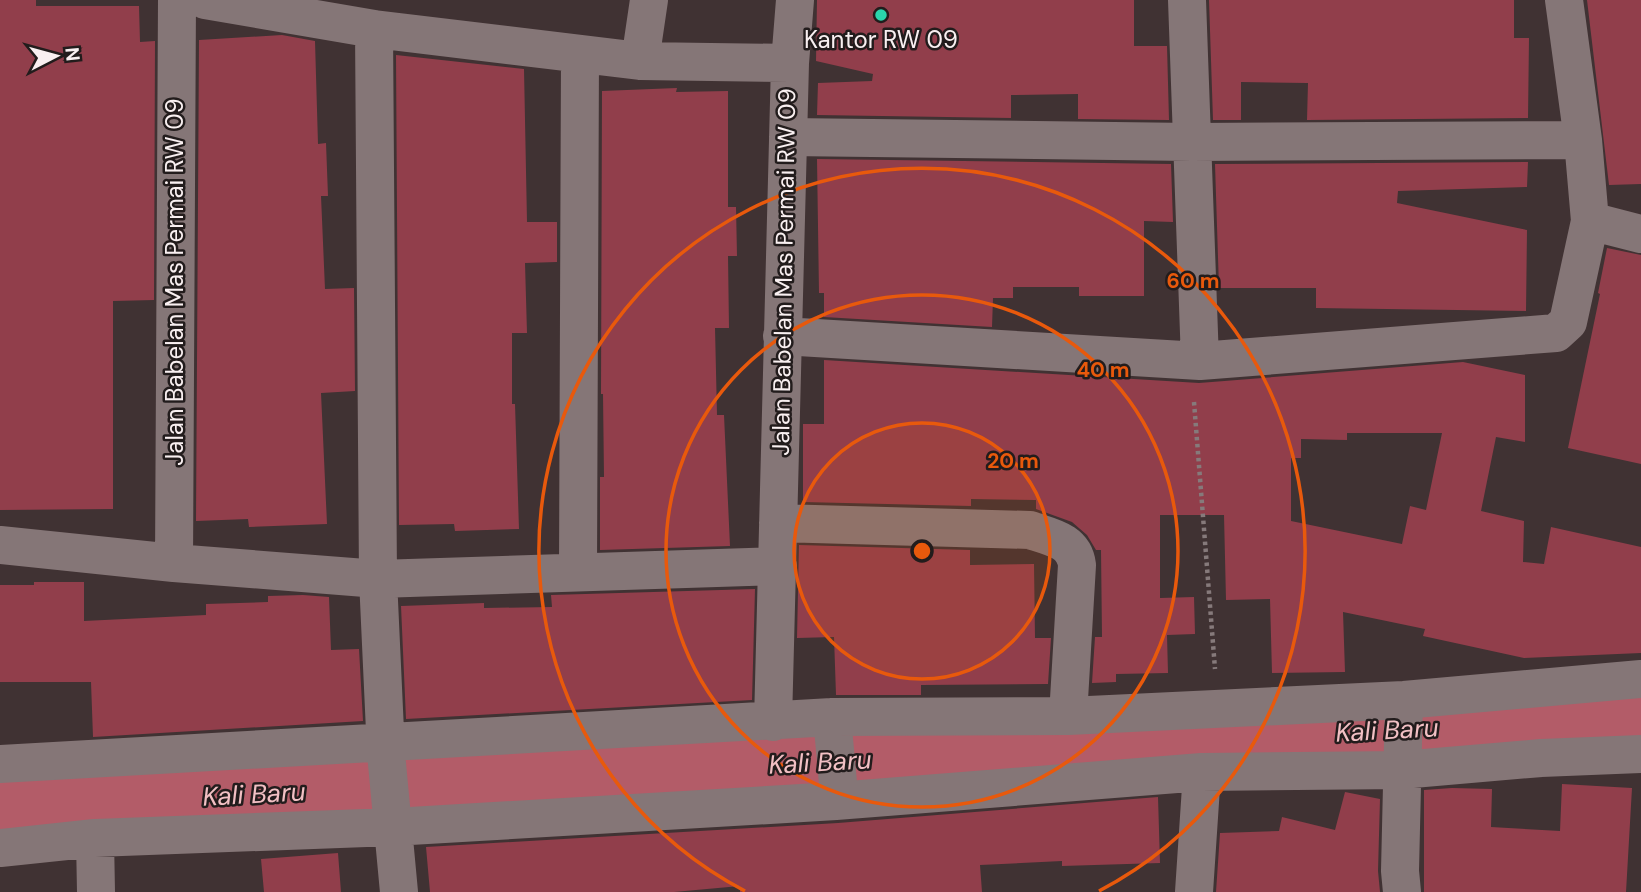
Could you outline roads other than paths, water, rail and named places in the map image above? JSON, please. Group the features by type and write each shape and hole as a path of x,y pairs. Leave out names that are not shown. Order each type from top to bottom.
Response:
{"street":[{"name":"Jalan Babelan Mas Permai RW 09","path":"174,563 177,0"},
{"name":"Jalan Babelan Mas Permai RW 09","path":"205,0 374,29 640,61 790,63 773,722"},
{"path":"640,61 649,0"},
{"path":"790,63 794,0"},
{"path":"1186,0 1192,142 1195,360"},
{"path":"782,335 1195,360 1556,333 1568,322 1590,221 1583,140 1564,0"},
{"path":"374,29 378,579 386,748 399,892"},
{"path":"578,571 580,54"},
{"path":"788,136 1192,142 1583,140"},
{"path":"1590,221 1641,234"},
{"path":"778,523 1030,530 1068,545 1073,550 1077,565 1068,716"},
{"path":"0,545 174,563 378,579 778,566"},
{"path":"0,764 386,748 773,722 1068,716 1404,704 1641,679"},
{"path":"1402,892 1400,872 1404,704"},
{"path":"832,722 837,792"},
{"path":"0,848 95,838 837,792 1402,761 1641,754"},
{"path":"1194,892 1202,772"},
{"path":"95,838 96,892"}],"waterway":[{"name":"Kali Baru","path":"0,808 1354,728 1641,716"}],"place":[{"name":"Kantor RW 09","path":"881,15"}]}
